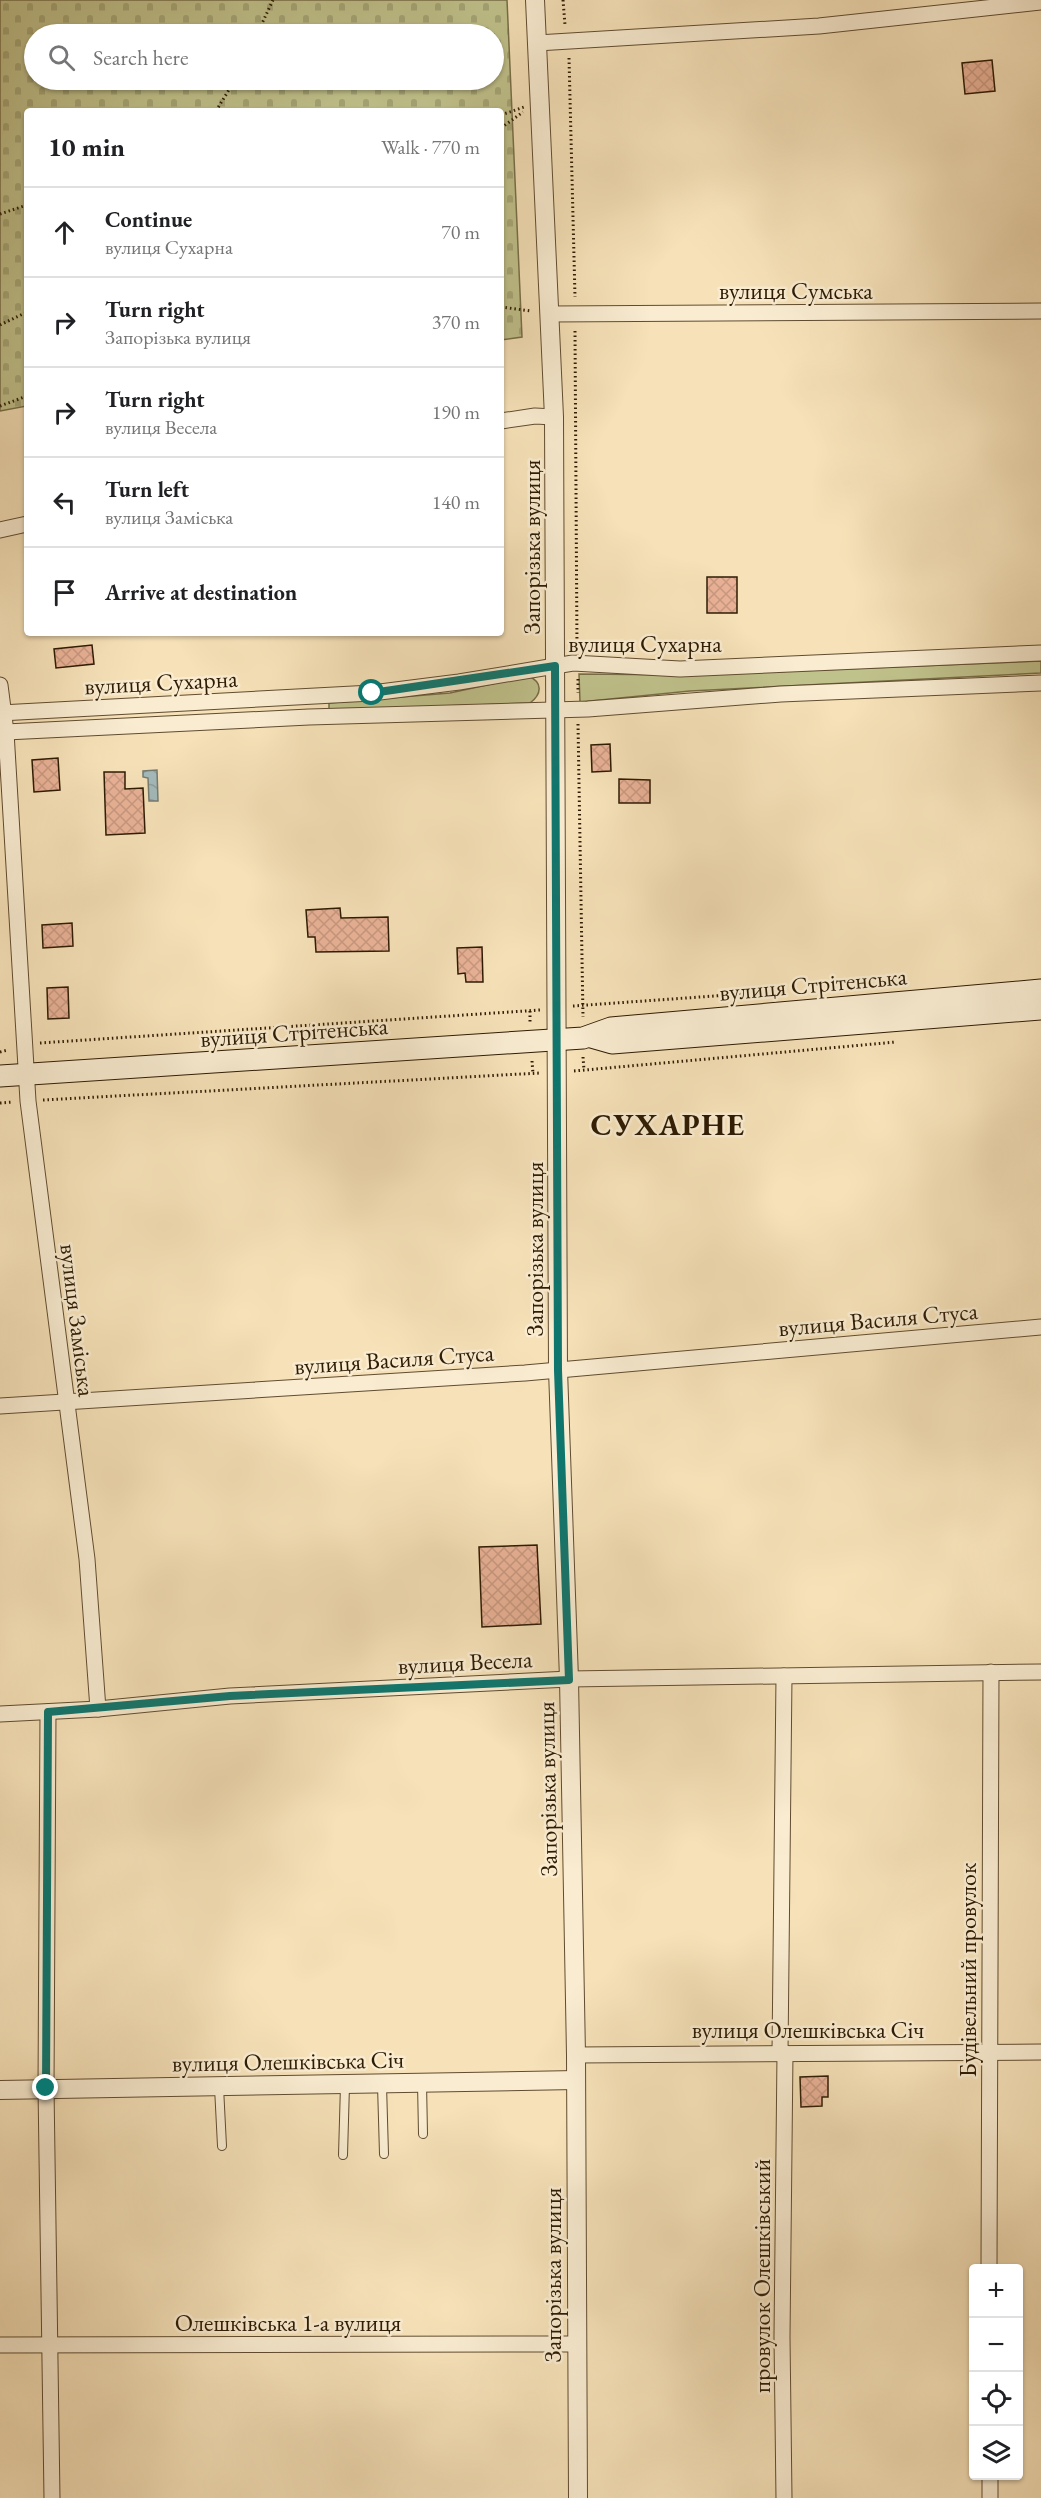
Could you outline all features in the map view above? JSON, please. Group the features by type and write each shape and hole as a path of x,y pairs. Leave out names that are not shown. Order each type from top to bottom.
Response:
{"main road":[{"name":"вулиця Стрітенська","path":"587,1038 611,1028 1041,990"},
{"name":"вулиця Стрітенська","path":"0,1076 587,1038 612,1043 1041,1009"}],"street":[{"name":"Запорізька вулиця","path":"535,0 554,417 558,1370 569,1680 576,2055 578,2498"},
{"path":"537,43 819,26 1011,2 1041,2"},
{"name":"вулиця Сумська","path":"551,314 1041,311"},
{"path":"504,421 535,416 554,417"},
{"path":"0,530 24,525"},
{"name":"вулиця Сухарна","path":"2,712 308,698 459,682 578,663 680,669 1041,653"},
{"name":"вулиця Сухарна","path":"6,732 309,717 578,710 781,694 1041,683"},
{"name":"вулиця Заміська","path":"0,685 6,732 28,1101 65,1404 87,1559 98,1709"},
{"name":"вулиця Василя Стуса","path":"0,1406 65,1404 558,1370 1041,1327"},
{"name":"Будівельний провулок","path":"989,2264 991,1672"},
{"name":"вулиця Весела","path":"0,1714 98,1709 230,1696 569,1680 1041,1672"},
{"name":"провулок Олешківський","path":"784,1676 782,2053 784,2498"},
{"path":"48,1712 46,2088 52,2498"},
{"name":"вулиця Олешківська Січ","path":"576,2055 1041,2052"},
{"name":"вулиця Олешківська Січ","path":"0,2090 576,2080"},
{"name":"Олешківська 1-а вулиця","path":"0,2345 576,2344"},
{"path":"990,2480 990,2498"}],"lane":[{"path":"308,698 309,717"},
{"path":"382,2083 384,2154"},
{"path":"422,2083 423,2134"},
{"path":"343,2155 345,2084"},
{"path":"219,2086 222,2146"}],"path":[{"path":"262,24 273,0"},
{"path":"563,0 570,74 576,313 582,1005"},
{"path":"218,108 229,90"},
{"path":"504,126 540,102"},
{"path":"0,214 24,206"},
{"path":"504,307 551,314"},
{"path":"0,325 24,313"},
{"path":"0,406 24,397"},
{"path":"0,1052 25,1044 518,1012 556,1007"},
{"path":"0,1103 558,1072 900,1042"}],"green space":[{"path":"0,0 507,0 522,337 504,340 504,108 24,108 24,407 0,411"},
{"path":"1041,661 1041,673 690,691 580,702 579,674 691,675"},
{"path":"528,676 536,681 539,688 537,696 530,703 329,710 329,703 450,693"}],"water":[{"path":"157,770 158,801 149,801 148,778 143,777 143,771"}],"building":[{"path":"992,60 995,91 965,94 962,63"},
{"path":"707,577 737,577 737,613 707,613"},
{"path":"92,645 94,664 56,668 54,649"},
{"path":"610,744 611,771 592,772 591,745"},
{"path":"58,758 60,790 34,792 32,760"},
{"path":"104,772 125,772 125,789 143,788 145,833 106,835"},
{"path":"619,779 650,780 650,803 619,803"},
{"path":"340,908 341,918 388,917 389,951 316,952 315,937 308,937 306,910"},
{"path":"72,923 73,946 43,948 42,925"},
{"path":"482,947 483,982 466,982 465,973 458,974 457,948"},
{"path":"68,987 69,1018 48,1019 47,988"},
{"path":"537,1545 541,1624 482,1627 479,1547"},
{"path":"828,2076 828,2097 822,2097 822,2106 801,2107 800,2077"}],"district":[{"name":"СУХАРНЕ","path":"668,1124"}],"route":[{"path":"46,2088 48,1712 230,1696 569,1680 558,1370 555,666 459,682 372,693"}]}
